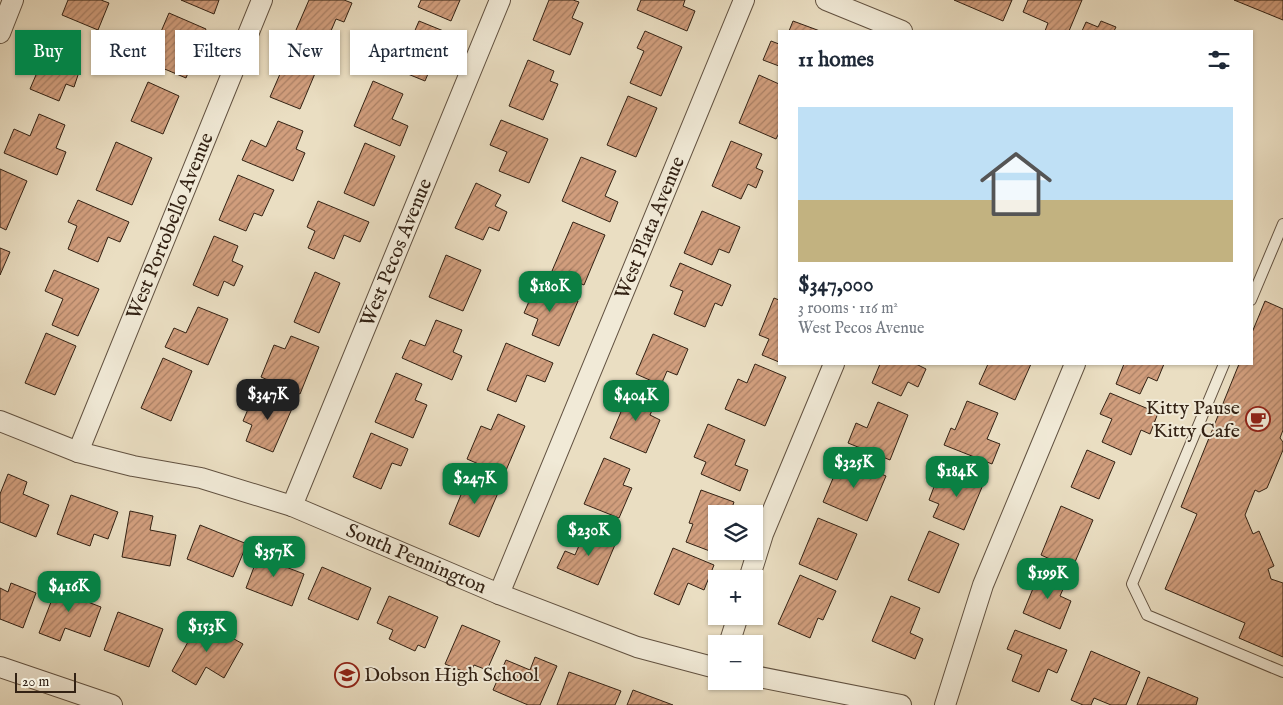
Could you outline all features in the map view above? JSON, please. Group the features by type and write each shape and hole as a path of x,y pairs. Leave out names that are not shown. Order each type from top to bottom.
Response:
{"street":[{"path":"0,32 13,0"},
{"name":"West Portobello Avenue","path":"78,452 262,0"},
{"name":"West Pecos Avenue","path":"292,506 500,0"},
{"name":"West Plata Avenue","path":"499,594 744,0"},
{"path":"826,0 900,30"},
{"path":"753,570 763,534 834,365"},
{"path":"945,705 984,585 1075,365"},
{"name":"South Pennington","path":"0,421 78,452 133,466 202,478 292,506 499,594 637,647 708,666"},
{"path":"0,666 112,705"},
{"path":"763,678 901,705"}],"lane":[{"path":"1253,295 1283,224"},
{"path":"1224,365 1132,584 1147,615 1283,672"}],"building":[{"path":"68,0 101,0 109,3 98,30 62,15"},
{"path":"181,0 219,0 214,14"},
{"path":"309,0 344,0 352,3 344,22 336,19 331,30 296,30"},
{"path":"421,0 460,0 451,21 418,7"},
{"path":"549,0 573,0 579,2 572,18 583,23 570,55 533,40"},
{"path":"641,0 685,0 683,6 695,11 687,31 637,10"},
{"path":"954,0 1012,0 1003,21"},
{"path":"1028,0 1082,0 1069,30 1045,30 1048,23 1023,12"},
{"path":"1234,0 1283,0 1283,20"},
{"path":"169,13 206,29 175,30 175,73 165,69 165,30 162,30"},
{"path":"419,21 441,30 415,30"},
{"path":"793,21 817,30 789,30"},
{"path":"1101,21 1116,27 1114,30 1082,30 1086,22 1098,27"},
{"path":"645,31 682,47 661,96 630,83 644,51 637,48"},
{"path":"771,41 778,44 778,66 763,60"},
{"path":"528,60 554,71 550,81 558,84 543,120 509,106"},
{"path":"36,75 78,75 74,87 66,84 59,101 30,89"},
{"path":"280,75 314,75 300,109 270,97"},
{"path":"410,75 428,75 425,81"},
{"path":"759,75 778,84 778,135 776,139 739,123"},
{"path":"373,81 403,94 392,119 408,126 400,146 354,126"},
{"path":"148,82 179,96 163,134 131,121"},
{"path":"628,96 657,108 636,157 607,145"},
{"path":"39,114 65,125 56,148 66,152 57,175 4,153 14,129 30,136"},
{"path":"501,120 548,139 529,183 499,171 507,152 490,145"},
{"path":"278,121 303,131 296,149 305,153 293,181 242,160 251,140 266,147"},
{"path":"731,141 762,154 756,168 763,171 756,188 748,184 741,199 712,186"},
{"path":"116,142 152,158 132,205 96,190"},
{"path":"365,143 395,156 374,206 344,193"},
{"path":"581,157 616,171 605,196 618,202 610,222 562,201"},
{"path":"0,169 27,181 6,230 0,227"},
{"path":"238,175 274,190 262,216 254,213 246,231 219,220"},
{"path":"476,183 501,195 495,206 507,212 499,231 489,227 483,240 455,228"},
{"path":"78,200 129,222 120,242 108,237 98,262 68,249 77,226 68,222"},
{"path":"318,201 369,222 360,242 344,235 334,259 308,248 315,231 307,227"},
{"path":"702,211 740,227 729,253 719,249 712,265 684,253"},
{"path":"573,222 605,235 584,285 552,271"},
{"path":"214,236 238,246 232,261 243,266 234,286 224,281 218,296 193,285"},
{"path":"0,248 10,252 0,275"},
{"path":"446,255 481,270 463,311 429,297"},
{"path":"680,263 731,285 722,306 715,303 705,327 674,314 683,291 670,286"},
{"path":"54,270 99,289 78,336 52,325 63,299 45,291"},
{"path":"315,272 340,283 319,333 294,322"},
{"path":"537,283 578,301 559,346 532,335 538,319 524,313"},
{"path":"774,298 778,300 778,362 762,355 769,339 759,335"},
{"path":"1265,301 1283,309 1283,430 1280,438 1283,442 1283,450 1267,488 1259,492 1255,490 1245,515 1253,534 1259,531 1274,566 1268,569 1271,579 1283,583 1283,657 1239,638 1245,623 1165,589 1197,514 1181,507 1239,365 1253,365 1253,330"},
{"path":"198,307 228,319 208,365 165,347 174,328 186,333"},
{"path":"436,320 462,330 453,352 462,356 452,380 402,358 410,340 425,346"},
{"path":"46,333 76,346 55,395 25,383"},
{"path":"653,334 688,349 677,375 667,371 661,385 636,374"},
{"path":"291,336 319,347 300,394 261,377 274,345 285,349"},
{"path":"506,343 553,363 545,382 527,375 516,402 487,390"},
{"path":"163,358 192,371 171,421 141,408"},
{"path":"755,364 786,377 765,426 725,409 738,379 747,383"},
{"path":"880,365 918,365 926,369 918,387 908,382 901,396 872,383"},
{"path":"988,365 1031,365 1015,400 979,384"},
{"path":"1124,365 1164,365 1157,381 1148,377 1140,394 1116,384"},
{"path":"396,373 422,384 415,400 427,405 413,438 375,422"},
{"path":"631,388 657,399 650,415 660,420 646,453 610,438"},
{"path":"267,392 294,404 273,452 246,441 252,425 243,421 251,402 261,406"},
{"path":"1110,393 1158,413 1150,434 1141,430 1131,455 1102,442 1112,419 1100,414"},
{"path":"967,401 998,413 987,439 1000,444 992,464 944,445 951,428 955,430"},
{"path":"878,402 908,415 890,460 848,443 856,423 867,428"},
{"path":"498,414 525,426 504,475 467,459 481,426 491,430"},
{"path":"708,424 745,440 735,465 748,470 740,491 701,474 706,462 694,457"},
{"path":"371,433 408,449 401,466 392,463 381,489 353,477"},
{"path":"1087,450 1115,462 1099,499 1071,487"},
{"path":"842,457 886,476 867,521 823,502"},
{"path":"604,458 630,469 623,485 632,488 619,518 584,504"},
{"path":"954,467 985,480 964,530 933,517 939,504 929,500 937,479 947,484"},
{"path":"470,473 501,486 479,537 449,524"},
{"path":"8,474 27,482 23,494 49,505 36,537 0,522 0,494"},
{"path":"701,490 734,502 733,505 708,505 708,550 686,542 693,524 689,523"},
{"path":"71,495 118,512 108,539 94,534 90,546 57,534"},
{"path":"1061,506 1093,520 1072,569 1041,555"},
{"path":"130,511 153,516 150,530 176,535 170,566 122,557"},
{"path":"818,518 857,534 837,580 799,564"},
{"path":"200,525 247,544 233,577 187,559"},
{"path":"587,527 617,540 598,585 557,568 565,551 575,555"},
{"path":"929,531 959,544 939,593 908,580"},
{"path":"262,546 282,553 278,564 304,574 292,606 246,588"},
{"path":"673,548 714,565 712,570 708,570 708,580 704,590 688,583 679,605 654,594"},
{"path":"322,567 371,588 358,620 308,599"},
{"path":"1041,569 1067,580 1060,596 1071,601 1060,629 1023,613"},
{"path":"800,575 836,591 823,620 818,618 810,638 778,624"},
{"path":"60,579 84,589 80,599 101,607 90,637 65,628 60,641 39,633"},
{"path":"11,583 36,593 23,628 0,619 0,588 8,592"},
{"path":"389,596 438,617 425,648 418,645 415,651 389,639 393,630 377,623"},
{"path":"891,596 920,608 910,633 923,639 915,659 872,641"},
{"path":"118,612 163,629 149,667 104,650"},
{"path":"200,620 243,644 224,678 206,667 196,685 172,671"},
{"path":"462,625 500,641 487,670 474,665 470,674 445,664"},
{"path":"1015,630 1067,650 1057,673 1048,669 1039,692 1012,681 1022,655 1007,649"},
{"path":"1091,651 1140,672 1126,705 1111,705 1094,698 1091,705 1083,705 1071,700"},
{"path":"535,657 557,666 540,705 528,705 493,690 506,660 530,670"},
{"path":"569,672 621,691 615,705 557,705"},
{"path":"1148,677 1198,698 1196,705 1137,705"},
{"path":"633,690 673,705 627,705"}],"place":[{"name":"Kitty Pause Kitty Cafe","path":"1258,419"},
{"name":"Dobson High School","path":"347,675"}]}
